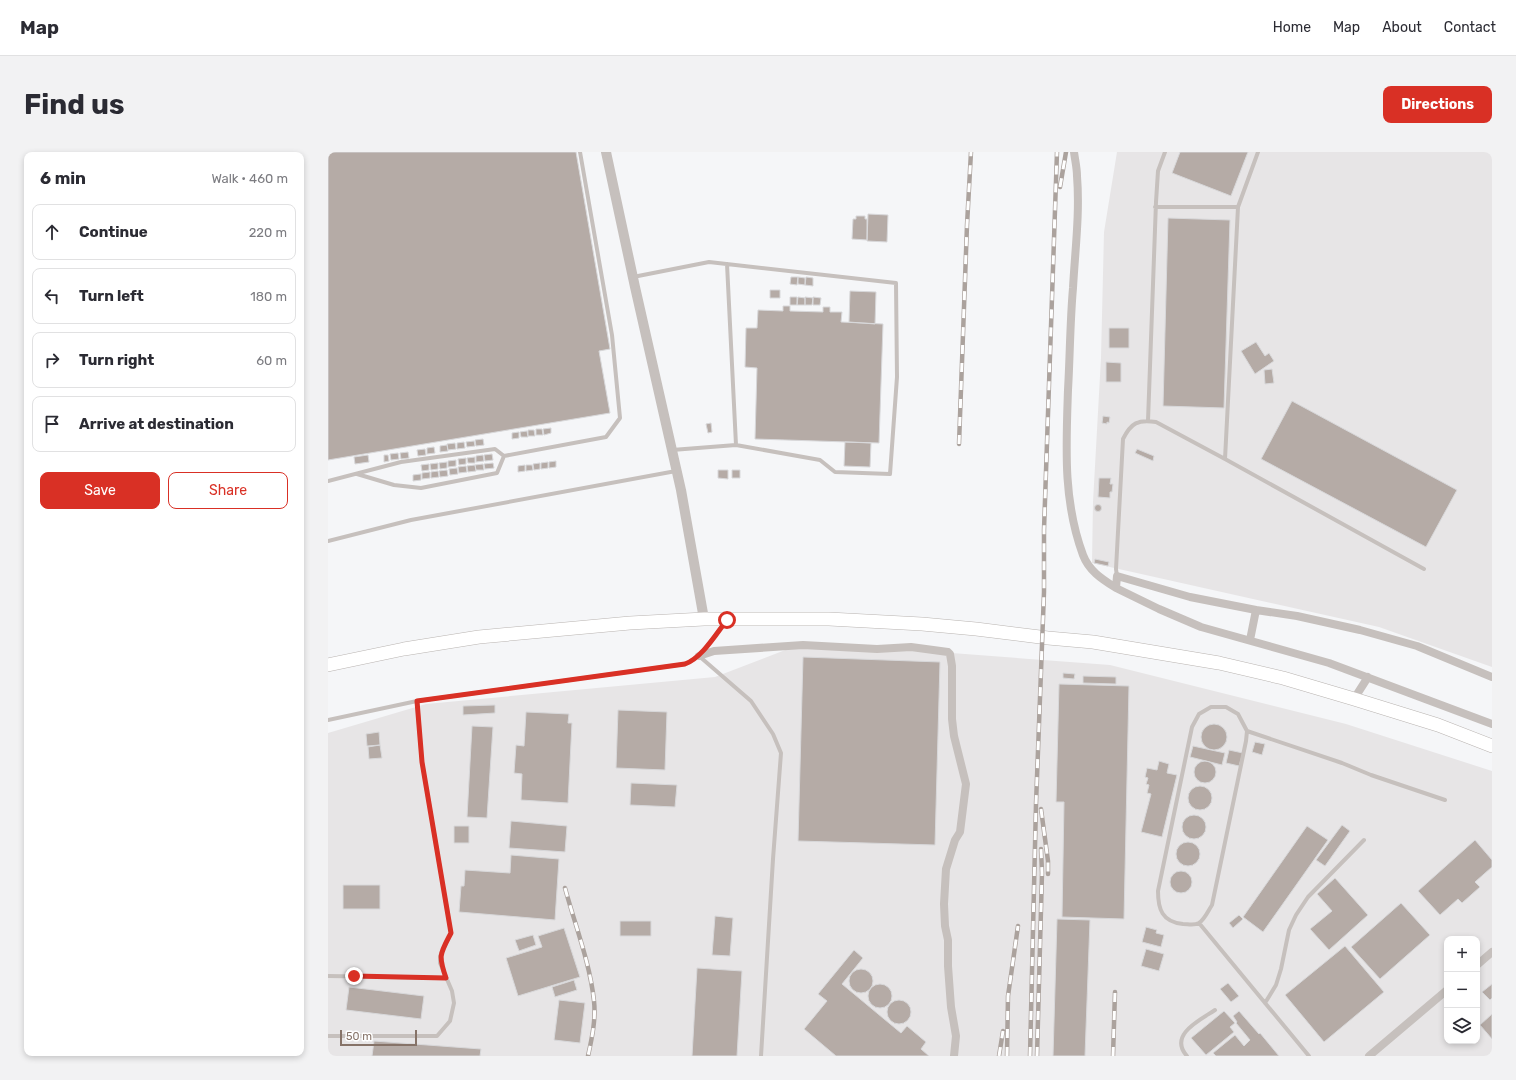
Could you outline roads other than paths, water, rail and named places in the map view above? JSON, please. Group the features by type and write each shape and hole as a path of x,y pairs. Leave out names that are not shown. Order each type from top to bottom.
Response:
{"highway":[{"path":"328,665 404,649 479,637 630,623 704,619 829,619 922,624 1093,642 1219,663 1283,678 1354,699 1438,725 1492,746"}],"street":[{"path":"606,152 632,277 677,471 704,619"},
{"path":"1074,152 1077,176 1077,222 1072,295 1066,452 1067,482 1071,511 1083,555 1089,567 1100,578 1116,588 1159,609 1202,627 1329,663 1492,724"},
{"path":"1116,588 1117,576 1190,597 1256,610 1297,616 1360,630 1416,646 1492,677"},
{"path":"1250,640 1256,610"},
{"path":"699,656 714,651 803,645 877,649 911,647 948,652 950,654 952,666 952,719 954,736 966,784 960,832 955,840 946,869 944,904 945,926 948,940 951,1007 956,1036 954,1056"},
{"path":"1354,699 1368,677"},
{"path":"1480,962 1492,952"},
{"path":"1369,1056 1444,993"}],"lane":[{"path":"328,480 401,462 495,449 504,456 606,437 620,418 612,335 580,152"},
{"path":"1148,421 1155,207 1158,171 1165,152"},
{"path":"1225,459 1238,207 1258,152"},
{"path":"1155,207 1238,207"},
{"path":"632,277 709,262 896,283 897,377 890,474 835,472 820,460 736,446 672,450"},
{"path":"727,264 736,446"},
{"path":"1117,576 1116,569 1123,439 1129,428 1137,422 1148,421 1156,422 1424,569"},
{"path":"356,474 394,485 421,488 497,473 504,456"},
{"path":"328,541 411,520 677,471"},
{"path":"328,720 417,701 685,664 691,662 699,656 727,620"},
{"path":"699,656 752,701 773,734 781,753 761,1056"},
{"path":"328,1036 437,1036 450,1022 454,1003 452,991 440,963 440,956 451,933 422,762 417,701"},
{"path":"1211,707 1226,707 1238,714 1247,731 1212,905 1205,918 1199,923 1192,925 1178,923 1165,918 1158,906 1158,891 1192,727 1199,714 1211,707"},
{"path":"1247,731 1342,763 1378,778 1445,800"},
{"path":"1265,1003 1276,985 1289,930 1296,915 1308,897 1364,840"},
{"path":"1199,923 1309,1056"},
{"path":"328,976 446,978"},
{"path":"1187,1056 1181,1044 1183,1036 1187,1030 1215,1010"}],"railway":[{"path":"959,444 971,152"},
{"path":"1030,1056 1036,804 1044,592 1044,530 1057,152"},
{"path":"1060,187 1066,152"},
{"path":"1041,809 1048,861 1048,874"},
{"path":"1037,1056 1042,873 1041,849"},
{"path":"565,888 586,958 594,1001 594,1022 588,1056"},
{"path":"1007,1056 1008,996 1018,926"},
{"path":"1113,1056 1115,992"},
{"path":"999,1056 1003,1031"}]}
